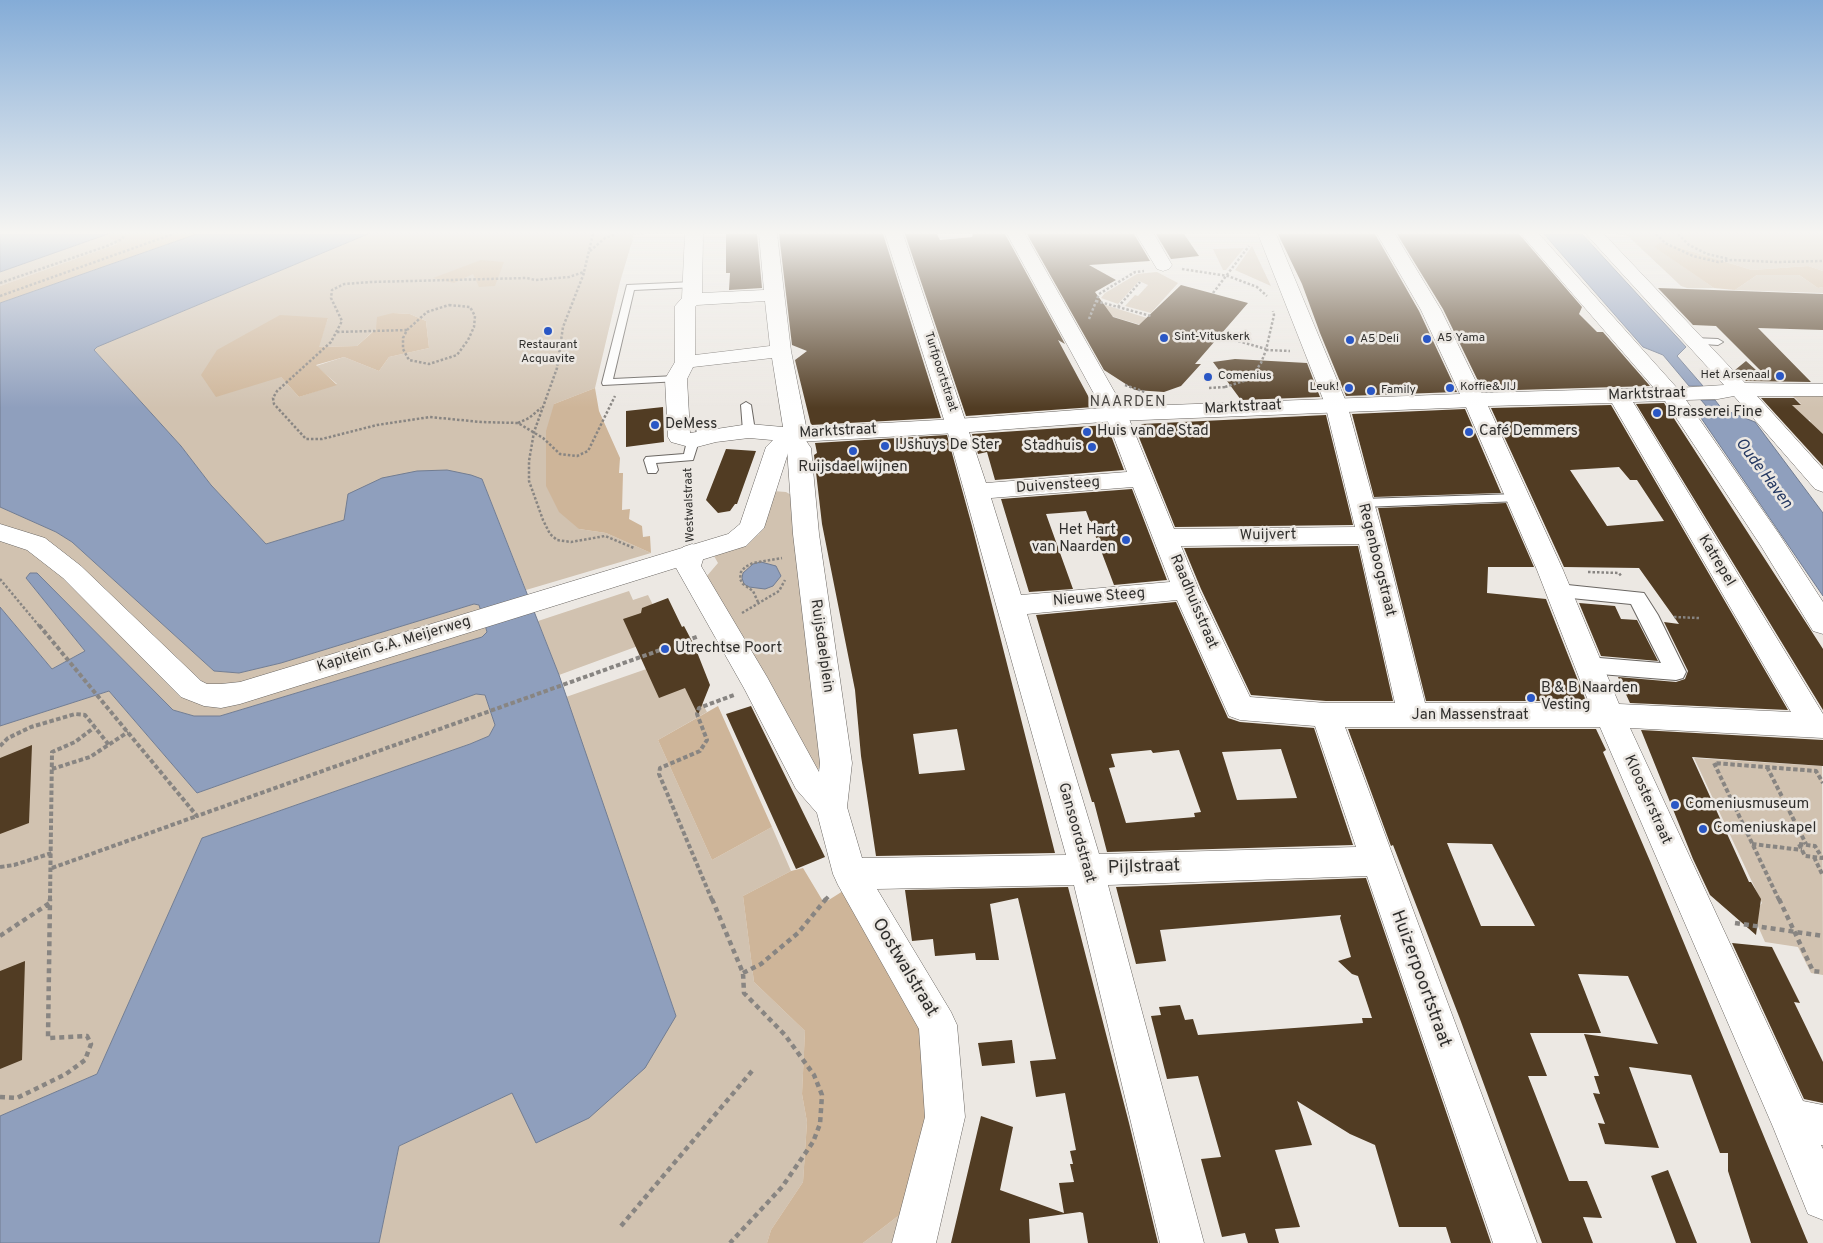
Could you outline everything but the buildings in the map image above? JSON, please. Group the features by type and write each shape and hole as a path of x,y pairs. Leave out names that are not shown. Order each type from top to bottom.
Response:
{"street":[{"path":"697,440 679,437 685,306 693,292 734,300 774,294 781,351 795,426 785,441 751,528"},
{"name":"Turfpoortstraat","path":"913,292 957,426"},
{"name":"Raadhuisstraat","path":"1048,292 1116,414 1140,479 1186,590 1240,708 1326,715"},
{"name":"Regenboogstraat","path":"1290,292 1336,404 1370,535 1413,716"},
{"name":"Kloosterstraat","path":"1420,292 1431,310 1474,400 1558,591 1609,715 1806,1122 1823,1199"},
{"path":"1581,292 1670,393 1770,540 1823,624"},
{"path":"1648,292 1739,388 1823,484"},
{"path":"681,370 781,351"},
{"name":"Marktstraat","path":"697,440 749,431 785,441 1116,414 1336,404 1702,393 1739,388 1823,390"},
{"name":"Katrepel","path":"1619,396 1818,725"},
{"name":"Gansoordstraat","path":"957,426 1012,606 1087,870 1182,1243"},
{"name":"Ruijsdaelplein","path":"785,441 799,448 806,534 836,763 831,807 850,874"},
{"name":"Duivensteeg","path":"976,492 1140,479"},
{"path":"768,482 802,485"},
{"name":"Kapitein G.A. Meijerweg","path":"0,532 36,544 72,572 191,689 204,695 221,696 240,693 738,540 751,528"},
{"name":"Wuijvert","path":"1166,538 1370,535"},
{"name":"Ruijsdaelplein","path":"692,553 688,566 757,685 807,780 831,807"},
{"name":"Nieuwe Steeg","path":"1012,606 1186,590"},
{"path":"1558,591 1637,598 1648,615 1676,672 1587,665"},
{"name":"Jan Massenstraat","path":"1326,715 1609,715 1818,725"},
{"name":"Huizerpoortstraat","path":"1326,715 1515,1243"},
{"name":"Pijlstraat","path":"850,874 1087,870 1378,861"},
{"name":"Oostwalstraat","path":"850,874 938,1025 945,1116 914,1243"}],"lane":[{"path":"629,292 607,383 622,382 681,370"},
{"path":"1693,341 1718,342"},
{"path":"746,405 749,431"},
{"path":"652,470 650,460 697,440"},
{"path":"1362,503 1517,498"}],"path":[{"path":"332,292 331,298 342,322 330,342 277,391 273,398 274,404 306,439 322,439 377,424 430,417 481,422 518,423 529,418 541,407"},
{"path":"576,292 563,327 557,368 541,407 534,432 529,462 529,481 550,534 557,540 572,542 605,536 638,550"},
{"path":"1087,322 1099,294 1102,292"},
{"path":"1118,307 1131,292"},
{"path":"1262,292 1269,299"},
{"path":"1096,301 1151,316"},
{"path":"336,332 407,330 426,312 449,305 470,307 475,316 474,327 457,356 430,364 409,360 402,350 403,338 407,330"},
{"path":"1208,388 1225,387 1250,379 1261,363 1266,349 1274,315 1271,307"},
{"path":"1220,336 1266,349"},
{"path":"518,423 534,432 560,454 577,456 588,451 622,382"},
{"path":"1123,385 1147,392"},
{"path":"1225,387 1240,409"},
{"name":"Westwalstraat","path":"692,553 688,491 697,440"},
{"path":"751,528 780,536 783,566"},
{"path":"758,602 753,591 743,584 740,579 741,572 745,566 753,563 782,558"},
{"path":"723,628 758,602 779,591 785,580 784,573"},
{"path":"0,579 197,816"},
{"path":"52,868 663,649"},
{"path":"719,700 700,708 697,714 707,740 700,751 660,768 659,774 743,973 744,993 785,1035 814,1075 822,1095 820,1124 813,1142 782,1187 730,1243"},
{"path":"0,746 8,738 31,727 75,714 85,715 109,745"},
{"path":"0,1097 17,1098 66,1074 86,1060 91,1044 87,1036 48,1038 52,868 52,752 74,742 95,726"},
{"path":"52,769 90,757 128,732"},
{"path":"1823,783 1816,771 1714,763 1813,971 1823,972"},
{"path":"1766,767 1806,844"},
{"path":"1752,844 1802,850"},
{"path":"1799,844 1815,846 1821,852 1822,858 1805,856 1802,850 1799,844"},
{"path":"0,867 14,865 52,853"},
{"path":"1813,857 1823,876"},
{"path":"0,936 51,902"},
{"path":"743,973 761,964 798,932 814,912"},
{"path":"1758,926 1823,936"},
{"path":"621,1226 752,1071"}],"shaded area":[{"path":"0,292 31,292 0,303"},
{"path":"229,292 618,292 595,388 554,404 579,529 606,533 651,553 526,590 482,479 266,544 211,485 181,446 94,350 97,347","holes":["393,313 410,314 426,321 429,348 389,357 379,371 344,357 316,366 337,384 299,397 281,377 328,318 318,347 357,346"]},
{"path":"1129,292 1118,304 1101,298 1105,293"},
{"path":"1142,292 1170,292 1151,313 1125,306 1135,295 1138,296"},
{"path":"1099,303 1147,318 1141,325 1111,316"},
{"path":"393,313 410,314 426,321 429,348 389,357 379,371 344,357 316,365 337,385 299,397 281,377 216,397 201,375 217,350 280,315 328,318 319,347 357,346 376,329 377,317"},
{"path":"595,388 599,411 620,458 619,473 623,473 622,510 630,509 629,519 642,526 643,537 650,536 651,553 606,533 579,529 559,512 546,486 546,431 554,404"},
{"path":"1823,394 1823,437 1812,430 1810,420 1797,419 1801,414 1792,405 1801,404 1793,396"},
{"path":"773,491 786,492 793,496 824,766 814,771 768,679 706,577 718,563 714,556 742,546 759,534"},
{"path":"0,507 56,532 72,542 214,671 239,673 281,663 474,604 479,605 487,632 482,637 220,716 194,716 173,710 37,573 26,578 85,651 52,669 0,607"},
{"path":"629,591 633,600 648,595 668,635 559,675 538,621"},
{"path":"678,658 707,712 658,740 712,860 772,827 791,871 743,896 754,982 805,1031 802,1094 807,1122 803,1182 771,1230 767,1243 379,1243 399,1146 676,1016 566,697"},
{"path":"109,691 197,793 476,694 485,695 495,725 489,736 470,744 202,838 97,1074 0,1116 0,726"},
{"path":"718,706 772,827 712,860 658,740"},
{"path":"1694,758 1822,766 1823,975 1811,973 1798,947 1765,942 1753,915 1762,903"},
{"path":"803,868 824,903 843,891 929,1030 936,1114 911,1206 863,1243 767,1243 771,1230 803,1182 807,1122 802,1094 805,1031 754,982 743,896 791,871"},
{"path":"911,1206 900,1243 863,1243"}],"water":[{"path":"31,292 229,292 97,347 94,350 181,446 211,485 266,544 344,520 348,494 382,478 417,471 447,470 482,479 559,675 676,1016 645,1068 589,1118 536,1143 512,1093 399,1146 379,1243 0,1243 0,1116 97,1074 202,838 470,744 489,736 495,725 485,695 476,694 197,793 109,691 0,726 0,607 52,669 85,651 26,578 30,573 37,573 173,710 194,716 220,716 482,637 487,632 479,605 474,604 281,663 239,673 214,671 72,542 56,532 0,507 0,303"},
{"path":"1595,292 1635,292 1686,347 1677,356 1703,386 1689,386 1663,355 1643,347"},
{"name":"Oude Haven","path":"1701,400 1715,400 1722,409 1755,422 1823,513 1823,596 1699,415 1707,407"},
{"path":"761,562 776,566 781,576 773,586 765,589 749,587 744,584 743,573 753,564"}],"place":[{"name":"Restaurant Acquavite","path":"548,331"},
{"name":"Sint-Vituskerk","path":"1164,338"},
{"name":"A5 Yama","path":"1427,339"},
{"name":"A5 Deli","path":"1350,340"},
{"name":"Het Arsenaal","path":"1780,376"},
{"name":"Comenius","path":"1208,377"},
{"name":"Leuk!","path":"1349,388"},
{"name":"Koffie&JIJ","path":"1450,388"},
{"name":"Family","path":"1371,391"},
{"name":"Brasserei Fine","path":"1657,413"},
{"name":"DeMess","path":"655,425"},
{"name":"Huis van de Stad","path":"1087,432"},
{"name":"Café Demmers","path":"1469,432"},
{"name":"IJshuys De Ster","path":"885,446"},
{"name":"Stadhuis","path":"1092,447"},
{"name":"Ruijsdael wijnen","path":"853,451"},
{"name":"Het Hart van Naarden","path":"1126,540"},
{"name":"Utrechtse Poort","path":"665,649"},
{"name":"B & B Naarden Vesting","path":"1531,698"},
{"name":"Comeniusmuseum","path":"1675,805"},
{"name":"Comeniuskapel","path":"1703,829"}],"district":[{"name":"NAARDEN","path":"1128,403"}]}
